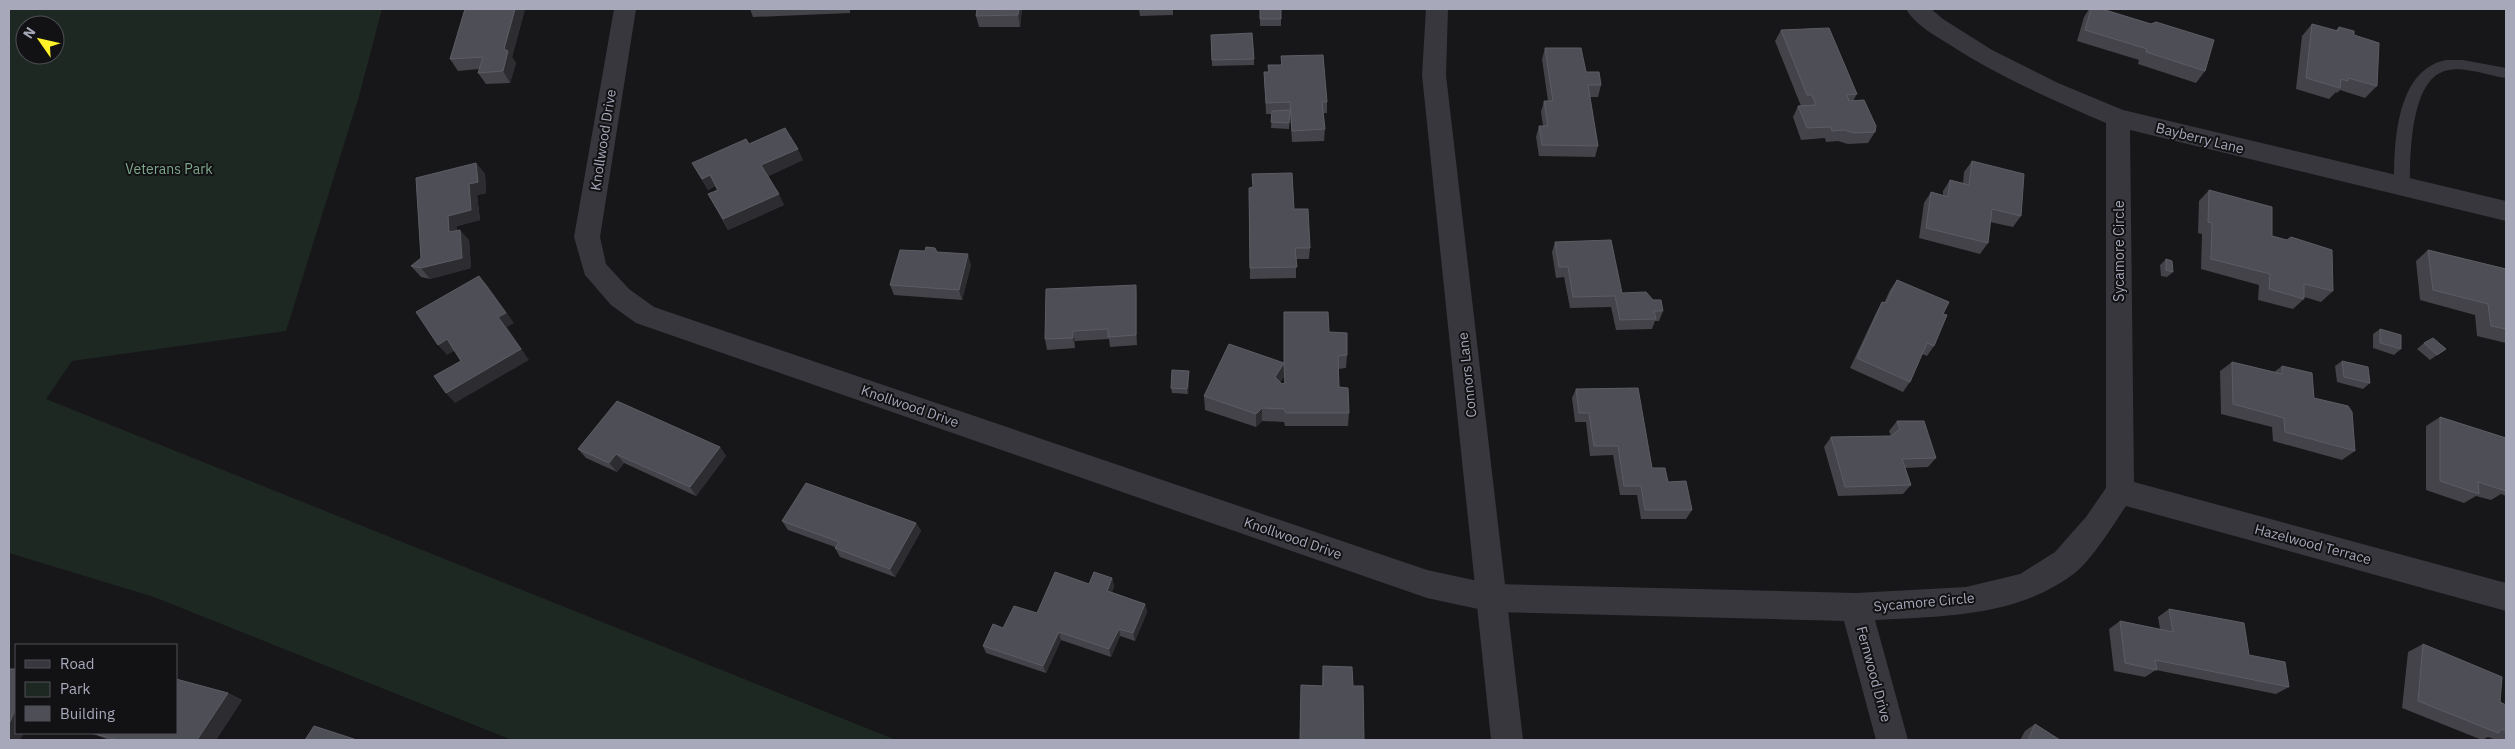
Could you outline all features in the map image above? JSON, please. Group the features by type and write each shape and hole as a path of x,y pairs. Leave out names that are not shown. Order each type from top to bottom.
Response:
{"street":[{"name":"Knollwood Drive","path":"625,9 587,237 594,268 620,298 645,315 1427,584 1492,598"},
{"name":"Connors Lane","path":"1437,9 1434,75 1508,740"},
{"name":"Bayberry Lane","path":"1917,9 1935,26 1984,56 2050,89 2118,118 2506,211"},
{"name":"Sycamore Circle","path":"1492,598 1856,607 1966,601 2027,586 2066,562 2096,526 2120,491 2118,118"},
{"name":"Hazelwood Terrace","path":"2120,491 2506,597"},
{"name":"Fernwood Drive","path":"1856,607 1892,740"}],"lane":[{"path":"2402,186 2403,133 2412,104 2427,73 2438,67 2459,66 2506,73"}],"green space":[{"name":"Veterans Park","path":"9,9 382,9 359,96 286,331 72,361 46,399 896,740 512,740 154,597 9,553"}],"building":[{"path":"465,9 515,9 504,49 508,51 503,71 478,73 483,57 450,59"},
{"path":"977,9 1019,9 1018,15 976,16"},
{"path":"1260,9 1281,9 1281,19 1260,19"},
{"path":"2091,9 2102,9 2151,24 2156,22 2214,40 2205,71 2146,52 2147,49 2085,30"},
{"path":"2312,24 2338,31 2339,27 2354,31 2354,35 2379,43 2377,86 2348,78 2348,81 2341,79 2340,88 2306,78"},
{"path":"1829,28 1857,94 1847,95 1849,101 1864,100 1876,126 1875,132 1832,131 1831,127 1807,128 1798,106 1816,105 1812,95 1807,95 1781,30"},
{"path":"1252,33 1254,59 1212,60 1211,35"},
{"path":"1545,48 1581,48 1586,72 1599,72 1601,85 1588,85 1598,146 1542,145 1539,126 1548,126 1544,101 1553,101"},
{"path":"1323,55 1327,102 1322,102 1325,129 1292,131 1290,102 1266,103 1264,72 1269,72 1268,65 1282,65 1281,56"},
{"path":"1290,110 1289,123 1271,122 1272,111"},
{"path":"785,128 798,149 761,165 779,194 723,219 708,194 718,190 710,175 702,179 692,163 746,139 749,144"},
{"path":"1972,161 2024,174 2021,216 1992,209 1988,243 1926,228 1931,192 1948,197 1950,180 1969,185"},
{"path":"476,163 478,182 469,184 471,210 448,216 449,232 460,230 462,258 421,268 411,266 421,258 416,178"},
{"path":"1292,173 1294,209 1308,209 1310,248 1295,248 1297,267 1250,268 1249,188 1253,187 1252,174"},
{"path":"2209,190 2272,207 2272,236 2287,240 2291,237 2332,250 2333,291 2304,284 2304,299 2269,289 2270,274 2211,259 2212,223 2208,222"},
{"path":"1611,240 1622,293 1646,292 1653,300 1661,300 1663,311 1654,311 1656,319 1620,320 1615,296 1573,297 1568,267 1559,267 1555,242"},
{"path":"926,247 935,248 937,252 968,254 959,290 890,285 900,250 925,251"},
{"path":"2428,250 2506,269 2506,329 2491,326 2488,304 2433,290"},
{"path":"2166,259 2172,261 2173,272 2166,270"},
{"path":"479,276 506,313 498,317 521,349 446,393 434,376 461,361 447,339 438,345 416,312"},
{"path":"1897,280 1949,302 1943,314 1947,315 1934,346 1927,343 1910,382 1857,358 1882,302 1886,303"},
{"path":"1136,285 1136,335 1108,337 1108,329 1073,331 1073,338 1045,339 1046,289"},
{"path":"1284,312 1328,312 1329,332 1347,333 1347,355 1338,356 1339,387 1348,388 1349,413 1286,413 1284,409 1262,408 1256,414 1204,396 1229,344 1284,363","holes":["1284,363 1285,383 1282,384 1275,377"]},
{"path":"2380,329 2401,335 2401,349 2380,343"},
{"path":"2433,338 2446,349 2437,355 2424,343"},
{"path":"2342,361 2368,367 2370,383 2344,377"},
{"path":"2232,362 2282,374 2282,366 2312,373 2314,398 2348,406 2352,412 2355,451 2285,432 2284,418 2233,404"},
{"path":"1172,370 1189,371 1187,389 1171,388"},
{"path":"1638,388 1652,468 1665,468 1668,482 1686,481 1692,510 1645,510 1641,486 1624,486 1618,446 1594,446 1589,413 1579,413 1576,389"},
{"path":"617,401 720,447 690,487 616,454 609,463 578,449"},
{"path":"2440,417 2506,438 2506,491 2478,482 2479,494 2440,481"},
{"path":"1897,421 1924,421 1936,458 1902,459 1911,485 1845,487 1831,437 1891,436 1900,429"},
{"path":"806,483 916,523 890,569 835,548 839,542 782,521"},
{"path":"1055,572 1089,584 1094,572 1112,578 1107,591 1145,604 1133,633 1119,629 1109,649 1059,632 1043,666 983,646 993,624 1003,628 1014,606 1037,613"},
{"path":"2169,609 2244,623 2249,655 2285,662 2289,687 2155,660 2157,670 2125,663 2120,621 2173,632"},
{"path":"2423,644 2502,677 2500,702 2506,705 2506,731 2502,729 2498,733 2418,701"},
{"path":"1323,666 1352,667 1353,686 1363,686 1364,740 1300,740 1301,685 1323,686"},
{"path":"9,669 15,669 15,710 9,724"},
{"path":"178,680 228,693 197,740 118,740 95,734 178,734"},
{"path":"2035,724 2060,740 2028,740"},
{"path":"314,726 357,740 305,740"}]}
